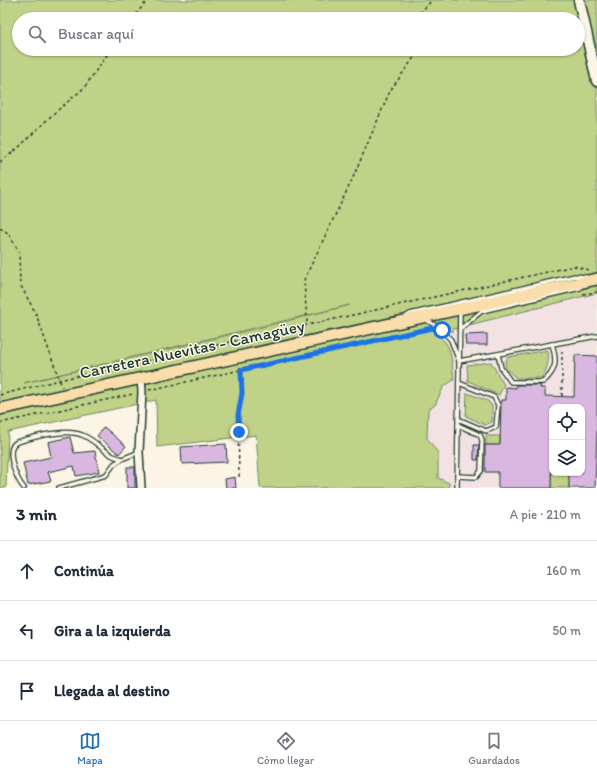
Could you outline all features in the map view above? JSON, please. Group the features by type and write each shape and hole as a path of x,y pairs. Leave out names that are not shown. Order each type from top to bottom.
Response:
{"highway":[{"name":"Carretera Nuevitas - Camagüey","path":"0,409 460,309 596,277"}],"main road":[{"path":"579,0 582,12"},
{"path":"585,27 597,81"}],"street":[{"path":"141,378 142,392 139,452 141,488"}],"lane":[{"name":"Carretera Nuevitas - Camagüey","path":"392,323 410,314 575,276 596,277"},
{"path":"482,311 576,289 596,277"},
{"path":"460,329 495,301"},
{"path":"457,488 460,309"},
{"path":"422,317 442,330 451,340 459,361"},
{"path":"459,361 597,336"},
{"path":"498,354 501,368 511,382 543,382 551,375 555,368 555,354 552,344"},
{"path":"458,419 486,431 496,427 498,405 494,397 459,383"},
{"path":"457,476 476,477 481,471 482,440 480,435 458,425"},
{"path":"24,488 20,484 11,461 11,448 14,443 17,442 61,432 81,434 100,446 110,455 122,459"},
{"path":"59,488 106,475 114,464 139,452"}],"path":[{"path":"138,12 148,0"},
{"path":"421,12 432,0"},
{"path":"0,162 17,149 52,115 84,88 106,56"},
{"path":"296,344 307,321 304,280 352,180 390,91 415,56"},
{"path":"0,228 8,233 19,252 20,284 36,314 64,394"},
{"path":"0,395 59,380 574,266 596,277"},
{"path":"0,423 432,328 442,330"},
{"path":"562,342 562,396"},
{"path":"238,357 241,370 242,393 238,416 239,477"}],"shaded area":[{"path":"597,293 597,488 359,488 432,334"}],"green space":[{"path":"0,0 597,0 597,293 453,329 453,332 449,329 433,334 440,337 448,346 454,380 444,386 435,405 428,410 427,438 438,453 438,478 449,483 449,488 260,488 256,435 157,447 156,400 8,432 6,488 0,488","holes":["350,305 267,326 24,383"]},
{"path":"548,350 548,365 541,378 516,378 506,369 505,362 508,357"},
{"path":"491,362 504,385 499,395 468,381 467,365"},
{"path":"467,393 488,401 492,406 492,422 485,425 466,416"},
{"path":"486,436 500,436 500,445 486,445"},
{"path":"551,476 569,476 569,488 551,488"}],"building":[{"path":"487,334 487,345 466,345 465,335"},
{"path":"575,355 597,356 595,488 569,488 569,476 585,476 585,404 549,404 549,476 551,476 551,488 498,488 498,472 485,472 485,445 500,445 501,400 506,400 506,387 516,388 516,385 541,385 540,388 545,388 545,396 574,397"},
{"path":"104,427 126,446 119,454 97,436"},
{"path":"70,437 74,453 95,451 99,472 76,476 74,466 48,472 51,481 28,485 23,463 51,457 48,442"},
{"path":"226,444 227,462 182,464 181,447"},
{"path":"474,445 479,445 478,460 474,460"},
{"path":"127,467 135,467 135,488 127,488"},
{"path":"235,477 236,488 226,488 225,479"}],"route":[{"path":"239,432 238,416 242,393 241,370 432,328 442,330"}]}
